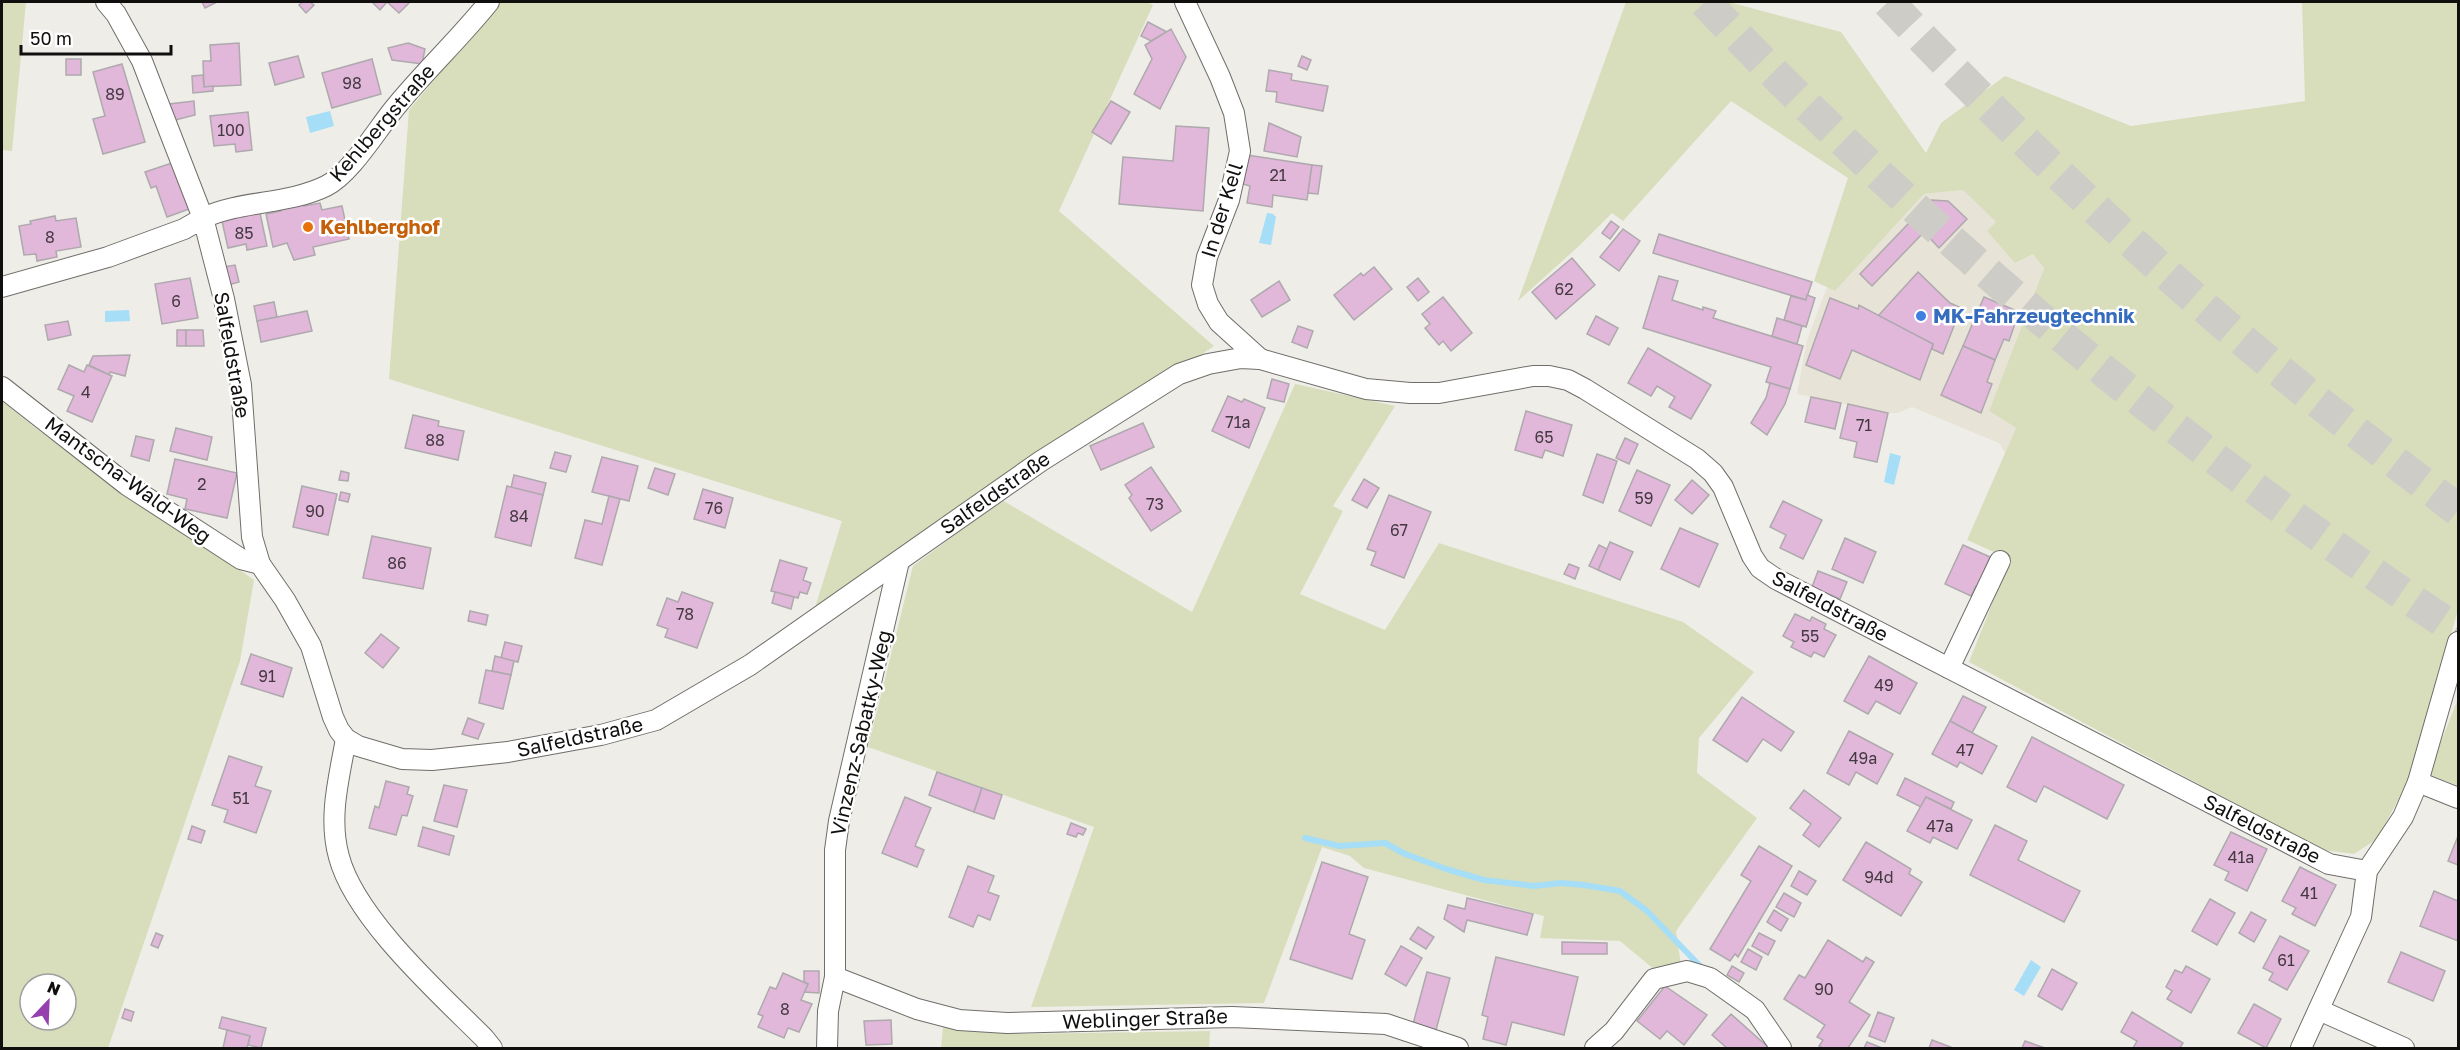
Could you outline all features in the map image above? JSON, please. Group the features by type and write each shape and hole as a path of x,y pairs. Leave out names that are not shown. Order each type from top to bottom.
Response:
{"street":[{"path":"2,287 108,257 184,229 203,218 142,62 116,15 106,2"},
{"name":"Kehlbergstraße","path":"203,218 219,211 299,198 329,185 348,169 397,104 489,2"},
{"name":"In der Kell","path":"1185,2 1234,113 1240,151 1229,200 1207,257 1202,285"},
{"name":"Salfeldstraße","path":"203,218 224,299 241,385 252,537 260,564 285,600 311,646 333,717 346,739 380,753 402,759 432,760 508,752 629,729 656,720 750,665 1041,460 1179,374 1208,364 1230,360 1260,359 1366,389 1410,393 1439,393 1533,376 1549,376 1568,380 1697,459 1713,473 1723,487 1752,556 1760,568 1776,579 2329,864 2367,871"},
{"name":"Salfeldstraße","path":"1202,285 1219,322 1260,359"},
{"name":"Mantscha-Wald-Weg","path":"2,387 127,485 241,559 260,564"},
{"name":"Vinzenz-Sabatky-Weg","path":"827,1048 828,1011 835,977 834,850 899,561"},
{"path":"1949,668 2000,561"},
{"path":"2301,1048 2361,917 2367,871 2403,817 2418,782 2458,642"},
{"path":"346,739 335,797 335,828 339,858 352,888 375,923 492,1048"},
{"path":"2418,782 2458,798"},
{"path":"1595,1048 1614,1031 1654,980 1687,971 1710,978 1755,1010 1781,1048"},
{"name":"Weblinger Straße","path":"835,977 917,1009 959,1020 1007,1023 1232,1017 1386,1024 1458,1048"},
{"path":"2319,1010 2403,1048"}],"shaded area":[{"name":"MK-Fahrzeugtechnik","path":"1963,190 1996,222 2015,263 2033,253 2044,267 1989,411 2016,428 2005,453 1999,443 1912,407 1897,413 1888,413 1797,394 1807,340 1827,287 1835,291 1924,194"}],"green space":[{"path":"2,2 26,2 12,151 2,150"},
{"path":"499,2 1147,2 1153,5 1059,211 1214,346 814,611 842,521 389,379 409,110"},
{"path":"1626,2 1729,2 1841,32 1926,153 1941,123 2005,76 2131,126 2305,101 2302,2 2458,2 2458,610 2411,776 2377,839 2354,854 2323,850 1969,662 2010,559 1967,540 2016,428 1989,411 2044,268 2033,254 2015,263 1987,231 1996,222 1963,190 1924,194 1835,291 1814,281 1848,178 1731,101 1623,221 1612,213 1518,301"},
{"path":"1295,384 1395,406 1333,506 1343,511 1300,594 1385,630 1439,543 1683,622 1754,672 1699,738 1697,773 1757,818 1676,931 1681,965 1655,970 1620,941 1540,938 1544,916 1364,868 1350,856 1322,847 1264,1003 1031,1007 1094,827 868,747 913,566 1002,500 1192,612"},
{"path":"2,401 38,430 254,580 240,661 108,1048 2,1048"},
{"path":"2458,699 2458,786 2428,774"},
{"path":"943,1027 1026,1034 1210,1031 1209,1048 941,1048"}],"water":[{"path":"330,111 334,126 310,133 306,117"},
{"path":"1267,213 1276,217 1271,245 1259,243"},
{"path":"129,310 130,321 105,322 105,311"},
{"path":"1890,453 1901,456 1894,485 1884,482"},
{"path":"2031,960 2041,967 2024,996 2014,990"}],"building":[{"path":"202,2 217,2 205,8"},
{"path":"302,2 310,2 314,5 306,13 299,5"},
{"path":"372,2 387,2 380,10"},
{"path":"387,2 410,2 399,13"},
{"path":"1148,22 1167,32 1151,41 1141,36"},
{"path":"1171,29 1186,57 1160,109 1134,94 1152,59 1145,45"},
{"path":"239,43 241,85 204,87 203,61 211,61 210,45"},
{"path":"408,43 425,49 422,64 392,60 388,48"},
{"path":"298,56 304,77 275,85 269,63"},
{"path":"1302,56 1311,60 1307,70 1298,66"},
{"path":"66,59 81,59 81,75 66,75"},
{"path":"372,59 381,94 332,108 322,73"},
{"path":"122,64 145,142 103,154 93,119 105,116 93,72"},
{"path":"1269,70 1292,74 1291,80 1328,86 1323,111 1276,102 1277,92 1266,91"},
{"path":"203,75 204,87 213,86 213,91 193,93 192,76"},
{"path":"194,101 195,115 175,120 169,104"},
{"path":"1111,101 1130,112 1111,144 1092,132"},
{"path":"248,112 252,150 236,152 235,144 214,146 210,116"},
{"path":"1269,123 1301,137 1297,157 1264,151"},
{"path":"1176,126 1209,128 1203,211 1119,204 1123,157 1173,161"},
{"path":"1247,155 1312,165 1307,200 1273,195 1272,207 1247,203 1250,186 1243,184"},
{"path":"172,163 189,209 167,217 156,186 151,188 145,172"},
{"path":"1312,165 1322,166 1318,194 1308,193"},
{"path":"1931,200 1948,201 1967,219 1939,248 1924,232 1872,286 1860,274"},
{"name":"Kehlberghof","path":"303,202 304,206 320,203 322,210 342,206 349,239 313,247 315,255 294,260 287,243 273,247 266,214 281,211 280,207"},
{"path":"260,213 267,246 247,250 246,244 228,248 222,221"},
{"path":"55,216 56,221 76,218 81,247 56,251 57,257 37,261 36,254 24,255 19,226 31,224 30,221"},
{"path":"1611,221 1619,227 1610,239 1602,233"},
{"path":"1623,229 1640,241 1619,271 1600,257"},
{"path":"1659,234 1812,282 1806,300 1653,253"},
{"path":"1572,258 1595,285 1556,319 1532,292"},
{"path":"235,265 239,282 228,285 223,267"},
{"path":"1374,267 1392,289 1354,320 1334,295 1361,273 1363,276"},
{"path":"1918,272 1950,303 1961,308 1943,354 1932,349 1933,344 1878,316"},
{"path":"1659,276 1678,281 1672,300 1703,310 1703,307 1716,311 1713,318 1803,346 1790,389 1766,382 1771,367 1643,328"},
{"path":"190,278 198,318 162,324 155,284"},
{"path":"1418,278 1429,292 1418,301 1407,287"},
{"path":"1279,281 1290,300 1262,317 1251,300"},
{"path":"1807,295 1815,298 1806,327 1784,320 1791,296 1806,300"},
{"path":"1443,297 1472,333 1451,351 1443,341 1439,345 1425,328 1430,324 1422,314"},
{"path":"1984,297 2019,312 2009,341 2004,339 1995,360 1963,346"},
{"path":"1830,298 1858,309 1859,305 1933,344 1920,380 1852,350 1840,379 1806,365"},
{"path":"274,302 277,317 257,321 254,306"},
{"path":"307,311 312,331 261,342 257,321"},
{"path":"1596,316 1618,328 1609,345 1587,334"},
{"path":"1777,318 1802,326 1797,344 1772,336"},
{"path":"68,321 71,335 48,340 45,325"},
{"path":"1298,326 1313,331 1307,348 1292,342"},
{"path":"177,330 186,330 186,346 177,346"},
{"path":"186,330 203,330 204,346 186,346"},
{"path":"1963,346 1995,360 1987,382 1992,384 1981,413 1941,395"},
{"path":"1648,348 1711,385 1691,419 1669,407 1675,397 1657,386 1651,396 1628,383"},
{"path":"130,355 125,376 110,372 109,375 89,365 93,356"},
{"path":"69,365 84,372 87,365 112,376 92,422 67,411 74,396 58,389"},
{"path":"1272,379 1289,384 1284,402 1267,398"},
{"path":"1770,383 1790,389 1785,404 1767,435 1751,423 1766,398"},
{"path":"1228,396 1242,402 1244,399 1265,408 1249,448 1212,431"},
{"path":"1811,397 1841,403 1835,429 1805,422"},
{"path":"1848,404 1888,413 1877,462 1854,457 1857,442 1840,438"},
{"path":"1526,411 1572,425 1563,456 1545,450 1542,458 1515,450"},
{"path":"413,415 439,421 438,426 464,431 458,460 405,448"},
{"path":"1143,423 1154,447 1101,470 1090,446"},
{"path":"176,428 212,437 207,460 170,451"},
{"path":"136,436 154,440 149,461 131,456"},
{"path":"1625,438 1638,444 1629,464 1616,458"},
{"path":"555,452 571,456 566,472 550,468"},
{"path":"1597,454 1617,461 1603,503 1583,495"},
{"path":"602,457 638,466 629,501 592,492"},
{"path":"175,459 237,473 227,518 185,509 187,499 167,494"},
{"path":"1151,467 1181,511 1151,531 1129,498 1132,495 1125,485"},
{"path":"655,468 675,474 668,495 648,488"},
{"path":"1637,470 1670,485 1651,526 1619,511"},
{"path":"341,471 349,473 348,481 339,480"},
{"path":"514,475 546,483 543,495 511,488"},
{"path":"1364,479 1379,488 1367,508 1352,500"},
{"path":"1692,480 1709,495 1692,514 1675,500"},
{"path":"302,486 337,494 328,535 293,527"},
{"path":"507,486 543,495 531,546 495,537"},
{"path":"703,489 733,498 725,528 694,519"},
{"path":"341,492 350,494 348,502 339,500"},
{"path":"1389,495 1431,512 1404,578 1371,565 1376,552 1367,549"},
{"path":"609,496 620,499 602,565 575,558 585,520 602,524"},
{"path":"1783,501 1822,520 1803,559 1780,548 1786,535 1770,527"},
{"path":"1680,528 1718,544 1699,587 1661,569"},
{"path":"372,536 431,548 423,589 363,578"},
{"path":"1845,538 1876,552 1863,583 1832,569"},
{"path":"1610,542 1633,552 1620,580 1598,570"},
{"path":"1599,545 1607,549 1598,570 1589,566"},
{"path":"1963,545 1990,557 1986,567 1990,568 1981,589 1976,586 1971,596 1945,584"},
{"path":"780,560 807,568 803,580 811,583 807,594 800,592 798,598 771,591"},
{"path":"1569,564 1579,568 1575,579 1564,574"},
{"path":"1818,571 1847,582 1840,599 1812,587"},
{"path":"682,592 713,603 697,648 665,637 668,629 657,625 667,598 678,602"},
{"path":"775,592 794,597 791,609 772,603"},
{"path":"470,611 488,615 486,625 468,621"},
{"path":"1795,614 1810,621 1812,617 1826,624 1824,629 1836,635 1824,657 1814,652 1811,657 1791,647 1794,642 1783,636"},
{"path":"381,634 399,648 383,668 365,653"},
{"path":"505,642 522,646 518,662 501,658"},
{"path":"251,654 292,668 283,697 241,684"},
{"path":"495,656 514,661 511,675 492,671"},
{"path":"1869,656 1917,683 1900,714 1876,701 1868,714 1844,701"},
{"path":"486,670 511,675 503,709 479,703"},
{"path":"1963,696 1986,707 1972,733 1950,721"},
{"path":"1742,697 1794,732 1781,751 1763,739 1747,762 1713,740"},
{"path":"468,718 484,724 478,739 462,734"},
{"path":"1950,721 1997,746 1982,774 1960,762 1957,767 1932,754"},
{"path":"1849,731 1893,754 1877,784 1856,772 1849,785 1827,773"},
{"path":"2032,737 2124,785 2107,819 2044,786 2036,802 2007,787"},
{"path":"229,756 262,767 255,786 271,791 256,833 224,822 228,810 212,805"},
{"path":"937,772 982,788 974,812 929,795"},
{"path":"1905,778 1954,802 1951,809 1926,797 1921,807 1897,795"},
{"path":"386,781 409,787 407,794 413,796 407,816 402,815 396,835 369,828 375,806 379,808"},
{"path":"444,785 467,790 457,827 434,821"},
{"path":"982,788 1002,795 994,819 974,812"},
{"path":"1804,790 1841,818 1819,847 1803,835 1811,824 1790,808"},
{"path":"905,797 931,808 915,846 924,850 917,867 882,853"},
{"path":"1926,797 1972,820 1957,849 1933,837 1930,843 1907,831"},
{"path":"1071,823 1086,829 1083,835 1078,833 1076,837 1067,834"},
{"path":"1995,825 2027,841 2018,860 2080,891 2064,922 1970,875"},
{"path":"192,826 205,831 201,843 188,839"},
{"path":"423,827 454,836 449,855 418,846"},
{"path":"2231,832 2267,849 2247,891 2225,880 2229,872 2214,865"},
{"path":"2458,836 2458,865 2448,861"},
{"path":"1866,842 1911,869 1909,874 1922,882 1901,916 1843,880"},
{"path":"1759,846 1792,866 1738,957 1735,954 1730,961 1710,949 1751,881 1741,875"},
{"path":"1322,862 1368,877 1349,934 1365,940 1352,979 1290,959"},
{"path":"968,866 994,876 988,892 999,896 990,920 978,915 973,927 949,917"},
{"path":"2300,867 2336,885 2315,926 2292,914 2296,908 2282,901"},
{"path":"1799,871 1816,881 1807,895 1791,886"},
{"path":"2434,891 2458,901 2458,941 2420,926"},
{"path":"1784,893 1801,903 1794,917 1776,907"},
{"path":"1467,898 1533,914 1527,935 1467,920 1464,932 1444,919 1448,905 1465,909"},
{"path":"2210,899 2235,913 2217,945 2192,931"},
{"path":"1774,910 1788,919 1781,931 1767,922"},
{"path":"2251,912 2266,920 2254,942 2239,933"},
{"path":"1418,927 1434,937 1426,949 1410,939"},
{"path":"156,933 163,936 158,948 151,945"},
{"path":"1759,933 1775,941 1768,955 1752,946"},
{"path":"2280,936 2309,951 2287,990 2269,980 2273,973 2263,968"},
{"path":"1828,940 1863,962 1866,957 1874,962 1849,1002 1870,1015 1848,1048 1819,1046 1823,1040 1817,1037 1825,1025 1784,999 1799,975 1805,978"},
{"path":"1562,942 1607,943 1607,954 1562,954"},
{"path":"1401,946 1422,958 1406,986 1385,974"},
{"path":"1748,949 1762,957 1756,970 1741,962"},
{"path":"2401,952 2445,971 2433,1001 2388,982"},
{"path":"1496,957 1578,977 1564,1035 1512,1022 1506,1045 1483,1039 1488,1017 1482,1015"},
{"path":"1732,966 1744,973 1739,982 1727,975"},
{"path":"2186,966 2210,979 2191,1013 2167,999 2172,991 2166,987 2175,970 2182,973"},
{"path":"2052,969 2077,983 2062,1010 2038,996"},
{"path":"804,971 819,971 819,993 804,992 808,984 804,982"},
{"path":"1427,972 1450,978 1436,1030 1413,1024"},
{"path":"783,973 808,984 801,1000 812,1004 799,1032 788,1028 784,1038 758,1027 763,1016 758,1014 770,987 776,989"},
{"path":"1665,986 1707,1015 1684,1045 1667,1031 1660,1039 1637,1021"},
{"path":"2254,1004 2281,1019 2266,1048 2238,1033"},
{"path":"125,1009 134,1012 131,1021 122,1018"},
{"path":"1878,1012 1894,1018 1885,1042 1869,1036"},
{"path":"2132,1012 2183,1043 2180,1048 2133,1048 2137,1041 2121,1032"},
{"path":"1731,1014 1769,1048 1727,1048 1712,1035"},
{"path":"222,1017 266,1028 261,1048 248,1045 250,1036 219,1028"},
{"path":"891,1020 892,1044 866,1045 864,1021"},
{"path":"227,1030 250,1036 247,1048 223,1048"},
{"path":"1932,1040 1953,1048 1929,1048"},
{"path":"2025,1041 2045,1048 2022,1048"},
{"path":"1867,1042 1882,1048 1864,1048"}],"waterway":[{"path":"1305,838 1339,846 1385,843 1405,854 1484,880 1534,886 1561,883 1620,891 1647,911 1700,966"}],"tunnel":[{"path":"1705,2 1795,94 1887,182 1954,243 2093,362 2235,474 2458,631"},
{"path":"1888,2 2022,139 2162,270 2283,374 2458,510"}],"place":[{"name":"Kehlberghof","path":"308,227"},
{"name":"MK-Fahrzeugtechnik","path":"1921,316"}]}
